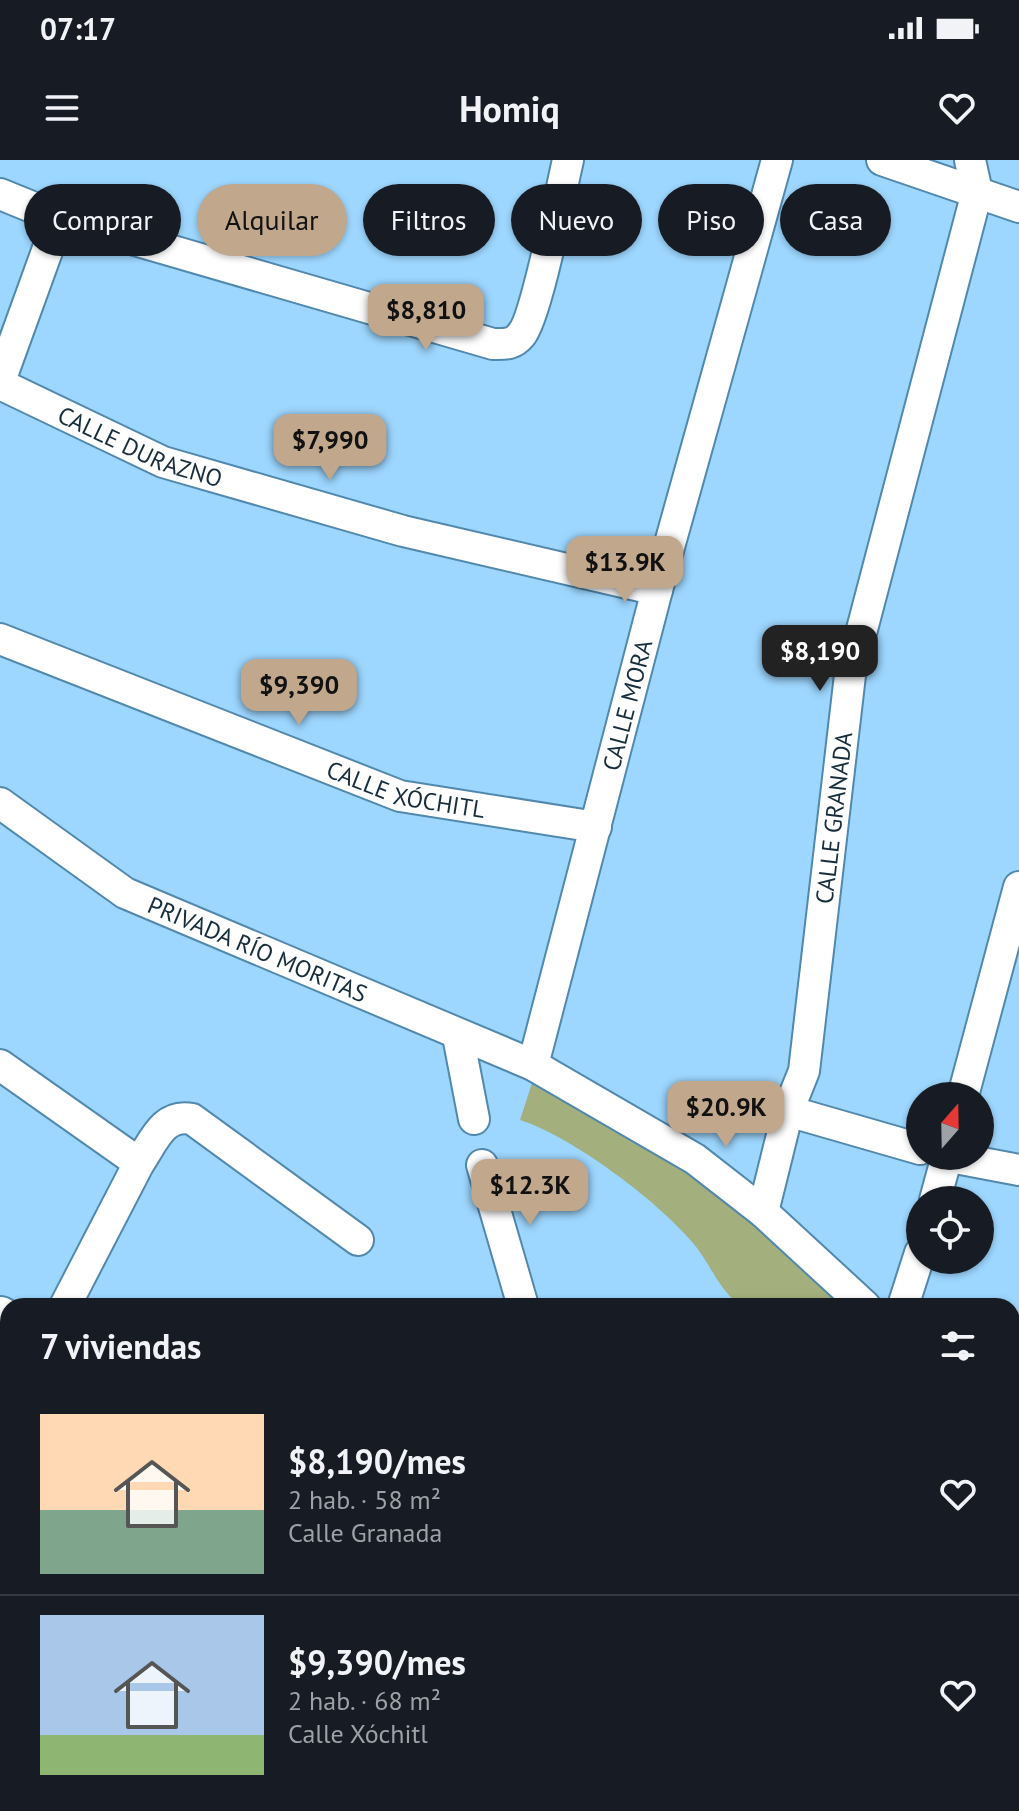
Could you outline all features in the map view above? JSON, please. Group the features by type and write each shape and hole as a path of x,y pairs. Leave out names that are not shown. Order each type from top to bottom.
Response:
{"street":[{"path":"181,252 493,344 511,344 524,333 568,160"},
{"name":"CALLE MORA","path":"533,1065 657,590 777,160"},
{"path":"882,160 1019,207"},
{"path":"970,160 977,192"},
{"name":"CALLE GRANADA","path":"763,1212 788,1111 804,1071 850,675 977,192"},
{"path":"0,194 24,204"},
{"path":"0,382 45,256"},
{"name":"CALLE DURAZNO","path":"0,382 163,462 403,531 657,590"},
{"name":"CALLE XÓCHITL","path":"0,639 400,796 596,827"},
{"name":"PRIVADA RÍO MORITAS","path":"0,803 125,893 458,1036 533,1065 695,1159 763,1212 856,1298"},
{"path":"967,1082 1019,887"},
{"path":"458,1036 474,1119"},
{"path":"0,1065 139,1163"},
{"path":"788,1111 906,1145"},
{"path":"69,1298 139,1163 166,1123 179,1117 192,1119 358,1240"},
{"path":"482,1165 521,1298"},
{"path":"994,1165 1019,1170"},
{"path":"906,1298 913,1274"}],"green space":[{"path":"534,1077 693,1163 850,1298 732,1298 692,1242 658,1208 588,1155 541,1128 520,1120"}]}
